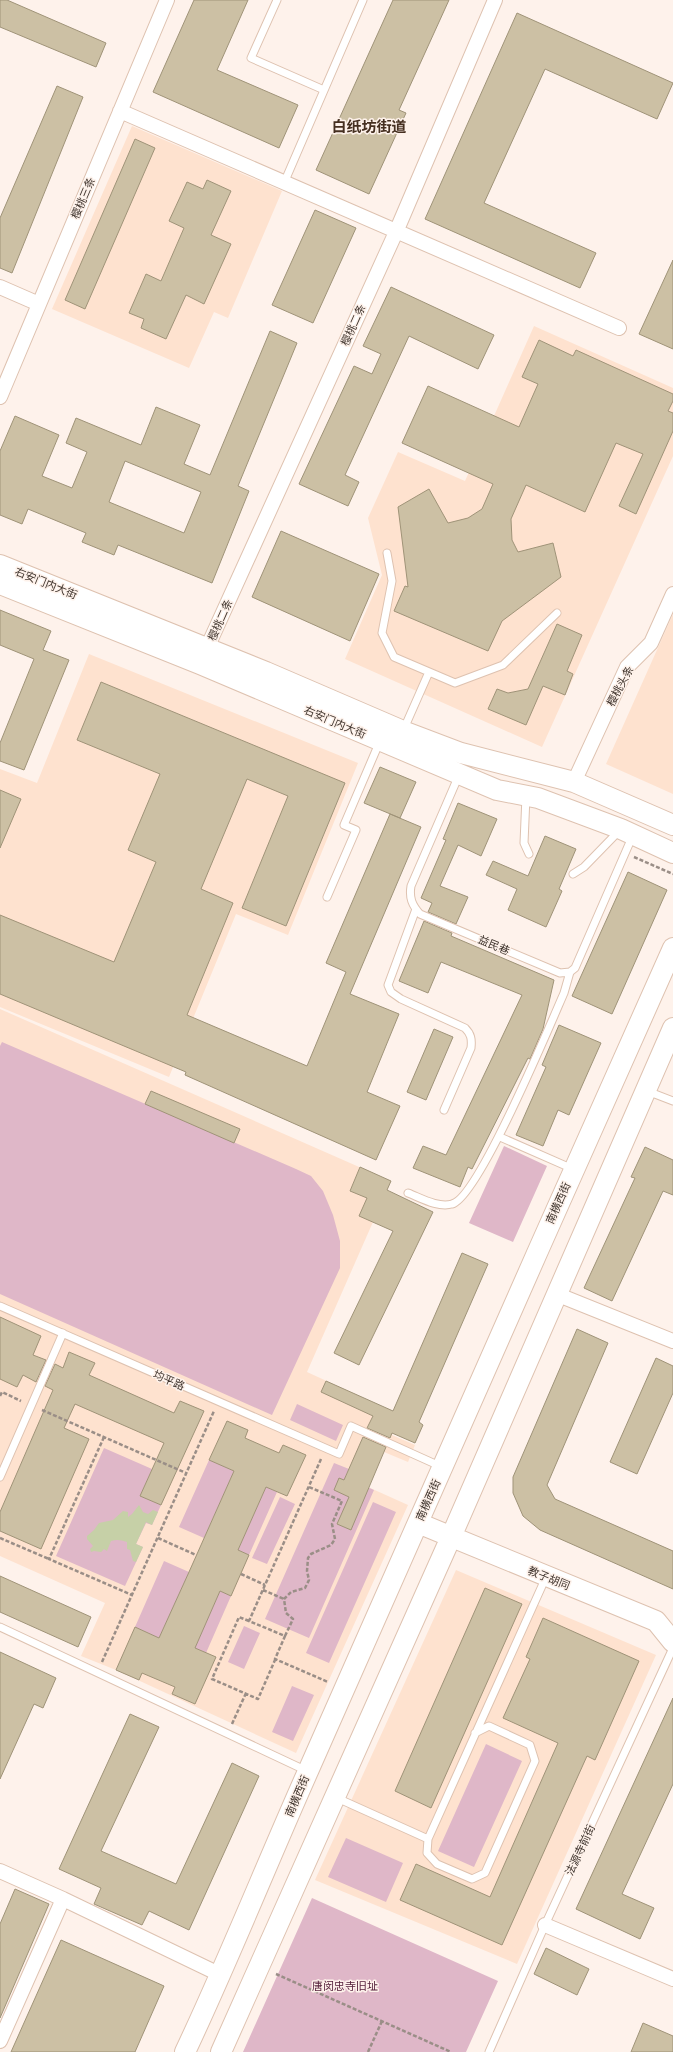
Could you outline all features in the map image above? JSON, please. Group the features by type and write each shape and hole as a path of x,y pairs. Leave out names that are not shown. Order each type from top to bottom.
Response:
{"main road":[{"name":"右安门内大街","path":"0,565 203,656 380,741 497,790 538,798 627,832 673,852"},
{"name":"右安门内大街","path":"0,584 203,656 462,753 574,782 673,825"},
{"name":"南横西街","path":"185,2052 221,1975 308,1772 442,1467 673,948"},
{"path":"220,2052 451,1537 673,1028"},
{"name":"教子胡同","path":"418,1523 656,1622 673,1642"}],"street":[{"name":"樱桃三条","path":"0,397 167,0"},
{"name":"樱桃二条","path":"203,656 396,232 495,0"},
{"path":"120,111 619,328"},
{"path":"0,287 39,304"},
{"name":"樱桃头条","path":"574,782 627,667 651,643 673,594"},
{"path":"556,1294 673,1341"},
{"path":"0,1871 63,1899 221,1975"},
{"path":"0,2041 63,1899"},
{"path":"545,1925 673,1979"}],"lane":[{"path":"277,0 251,58 324,90"},
{"path":"284,183 363,0"},
{"path":"387,553 392,581 382,633 394,657 455,683 503,665 557,613"},
{"path":"403,731 429,672"},
{"path":"327,897 356,830 344,825 380,741"},
{"path":"444,1110 471,1048 472,1040 469,1032 465,1028 401,999 391,992 388,985 416,909 410,894 411,886 459,774"},
{"path":"526,796 524,843 529,854"},
{"path":"573,874 627,832"},
{"path":"408,1193 442,1205 453,1204 465,1194 500,1137 564,993 570,972 575,968 627,832"},
{"name":"益民巷","path":"416,909 420,914 560,973 570,972"},
{"path":"646,1090 673,1101"},
{"path":"500,1137 574,1169"},
{"name":"均平路","path":"0,1306 339,1454 351,1426 442,1467"},
{"path":"0,1477 64,1334"},
{"path":"476,1733 489,1726 530,1745 534,1762 485,1873 472,1879 437,1864 428,1853 428,1839 546,1576"},
{"path":"0,1627 308,1772"},
{"name":"法源寺前街","path":"489,2052 545,1925 673,1648"},
{"path":"334,1797 428,1839"}],"path":[{"path":"0,1396 2,1392 186,1473"},
{"path":"101,1665 218,1401"},
{"path":"49,1559 104,1437"},
{"path":"249,1621 326,1448"},
{"path":"284,1599 291,1592 306,1588 309,1580 307,1571 308,1558 311,1554 329,1548 335,1539 332,1524 342,1501 309,1487"},
{"path":"0,1538 132,1595"},
{"path":"158,1538 196,1555"},
{"path":"240,1574 265,1585"},
{"path":"263,1590 284,1599"},
{"path":"284,1599 286,1613 293,1618 258,1699 212,1678 239,1617 285,1636"},
{"path":"275,1659 345,1690"},
{"path":"232,1724 246,1693"},
{"path":"259,1966 451,2052"},
{"path":"368,2052 382,2021"}],"shaded area":[{"path":"132,126 282,191 228,318 214,312 189,368 52,309"},
{"path":"534,326 673,388 673,456 542,747 345,659 382,575 368,518 398,452 465,481"},
{"path":"673,614 673,794 606,764"},
{"path":"89,654 358,763 288,935 236,914 169,1077 0,1007 0,769 37,783"},
{"path":"0,1009 391,1181 307,1372 401,1415 392,1435 415,1445 408,1462 384,1452 368,1487 408,1505 296,1753 116,1670 81,1656 105,1603 0,1556"},
{"path":"139,1505 143,1512 148,1514 153,1510 158,1512 152,1525 146,1522 136,1544 143,1547 136,1562 133,1561 130,1550 127,1549 127,1542 121,1540 111,1541 107,1551 104,1549 101,1552 91,1552 90,1549 93,1546 87,1539 87,1536 99,1523 113,1520 123,1511 128,1512 128,1517"},
{"path":"456,1570 656,1655 517,1964 315,1880"}],"green space":[{"path":"2,1042 296,1169 311,1176 323,1191 333,1215 340,1241 340,1268 272,1415 0,1294 0,1046"},
{"path":"504,1146 547,1166 513,1242 469,1223"},
{"path":"297,1404 343,1425 336,1441 290,1420"},
{"path":"104,1448 152,1469 140,1496 161,1505 152,1525 146,1523 136,1544 143,1547 125,1586 56,1556"},
{"path":"209,1460 234,1471 204,1538 179,1527"},
{"path":"334,1463 349,1469 345,1477 374,1490 309,1638 265,1619"},
{"path":"266,1487 277,1492 249,1555 238,1550"},
{"path":"280,1497 295,1504 267,1564 252,1558"},
{"path":"373,1502 396,1512 329,1663 306,1653"},
{"path":"164,1561 189,1572 159,1638 135,1627"},
{"path":"220,1591 231,1596 206,1653 195,1648"},
{"path":"244,1626 260,1633 244,1669 228,1662"},
{"path":"292,1686 314,1695 293,1741 272,1732"},
{"path":"486,1744 522,1761 474,1867 438,1851"},
{"path":"346,1838 403,1863 386,1902 328,1877"},
{"name":"唐闵忠寺旧址","path":"312,1898 498,1981 466,2052 243,2052"}],"building":[{"path":"0,0 7,0 106,43 96,67 0,27"},
{"path":"194,0 248,0 217,70 298,105 279,148 153,92"},
{"path":"393,0 449,0 399,110 406,113 369,194 316,170"},
{"path":"517,13 673,83 657,119 545,69 484,203 596,253 580,288 425,219"},
{"path":"57,86 83,97 12,273 0,268 0,218"},
{"path":"135,139 155,148 85,309 65,300"},
{"path":"207,180 231,191 211,235 231,244 204,304 186,295 166,339 141,328 144,319 129,313 146,274 161,281 184,228 169,221 187,182 203,189"},
{"path":"315,210 356,228 313,323 272,305"},
{"path":"673,260 673,349 639,334"},
{"path":"391,287 494,335 478,369 409,336 345,475 359,482 348,506 299,484 354,366 372,374 381,354 363,346"},
{"path":"270,331 297,343 238,486 249,491 212,583 118,545 114,555 82,542 86,533 28,509 22,524 0,515 0,451 15,416 59,435 42,476 72,488 87,452 66,443 76,418 141,445 156,407 200,425 184,464 210,475","holes":["125,461 201,492 184,533 109,502"]},
{"path":"539,340 573,356 576,350 673,394 673,401 668,411 673,413 673,431 636,514 619,506 643,454 616,443 585,512 526,485 511,519 512,540 518,552 553,543 561,577 502,621 488,651 394,611 405,586 408,587 398,507 429,489 448,523 468,518 482,509 493,484 402,443 428,386 519,427 538,384 522,377"},
{"path":"281,531 379,574 350,641 252,597"},
{"path":"0,610 51,631 43,650 69,660 24,770 0,761 0,743 34,659 0,645"},
{"path":"557,624 582,635 567,671 573,674 565,695 543,686 526,725 488,709 497,689 508,693 528,689"},
{"path":"101,682 345,783 286,926 242,908 288,796 247,779 201,889 233,903 187,1015 307,1066 346,972 326,963 390,814 421,827 350,994 399,1014 367,1092 400,1106 376,1160 185,1075 186,1072 0,994 0,915 114,962 156,862 128,850 160,774 77,740"},
{"path":"380,767 416,782 400,818 364,803"},
{"path":"0,790 21,799 0,848"},
{"path":"458,803 497,819 481,856 458,845 440,886 468,897 456,924 428,912 432,903 421,898 446,840 443,839"},
{"path":"545,836 576,849 559,889 562,891 546,927 508,910 517,889 486,875 493,861 528,876"},
{"path":"628,872 667,890 612,1014 572,996"},
{"path":"424,921 452,933 451,936 554,980 543,1029 530,1059 528,1058 472,1169 468,1167 460,1187 413,1168 423,1146 446,1155 522,995 441,962 428,993 399,981"},
{"path":"559,1025 601,1043 569,1115 558,1110 543,1146 516,1135 546,1067 542,1065"},
{"path":"434,1029 453,1037 426,1100 407,1092"},
{"path":"151,1091 240,1129 234,1143 145,1104"},
{"path":"645,1147 673,1160 673,1195 663,1191 612,1301 584,1288 635,1178 631,1177"},
{"path":"360,1167 391,1181 387,1190 433,1212 359,1365 334,1353 393,1231 359,1216 367,1198 350,1191"},
{"path":"462,1253 488,1264 419,1422 423,1425 415,1443 392,1433 390,1438 367,1428 373,1416 321,1392 326,1381 393,1411"},
{"path":"0,1317 41,1336 33,1355 46,1360 36,1382 23,1375 17,1387 0,1379"},
{"path":"577,1329 608,1343 547,1485 555,1499 673,1551 673,1589 540,1530 523,1516 513,1493 513,1477"},
{"path":"69,1352 95,1363 89,1375 174,1413 180,1401 204,1411 161,1505 140,1496 164,1443 75,1404 64,1428 89,1439 41,1549 0,1531 0,1512 53,1390 45,1386 55,1364 63,1368"},
{"path":"656,1358 673,1366 673,1393 637,1474 610,1462"},
{"path":"227,1421 248,1430 245,1438 279,1453 283,1445 306,1455 287,1496 266,1487 238,1550 249,1555 231,1596 220,1591 195,1648 216,1657 195,1704 172,1694 175,1687 142,1673 139,1680 116,1670 135,1627 159,1638 189,1572 234,1471 209,1460"},
{"path":"363,1437 386,1447 351,1530 337,1524 349,1497 334,1490 339,1478 344,1480"},
{"path":"0,1576 91,1617 78,1647 0,1612"},
{"path":"485,1588 522,1604 431,1808 395,1791"},
{"path":"543,1618 639,1661 595,1760 587,1756 502,1945 400,1900 416,1864 490,1897 558,1743 503,1718 530,1659 526,1657"},
{"path":"0,1652 56,1678 43,1708 34,1704 0,1779"},
{"path":"673,1698 673,1784 622,1894 654,1908 640,1939 576,1909"},
{"path":"130,1714 159,1727 101,1851 176,1884 232,1763 259,1776 189,1930 149,1911 142,1925 94,1904 101,1888 59,1869"},
{"path":"15,1889 49,1904 0,2018 0,1924"},
{"path":"61,1940 164,1986 135,2052 11,2052"},
{"path":"546,1948 589,1969 577,1995 534,1974"},
{"path":"643,2023 673,2036 673,2052 631,2052"}],"district":[{"name":"白纸坊街道","path":"369,127"}]}
